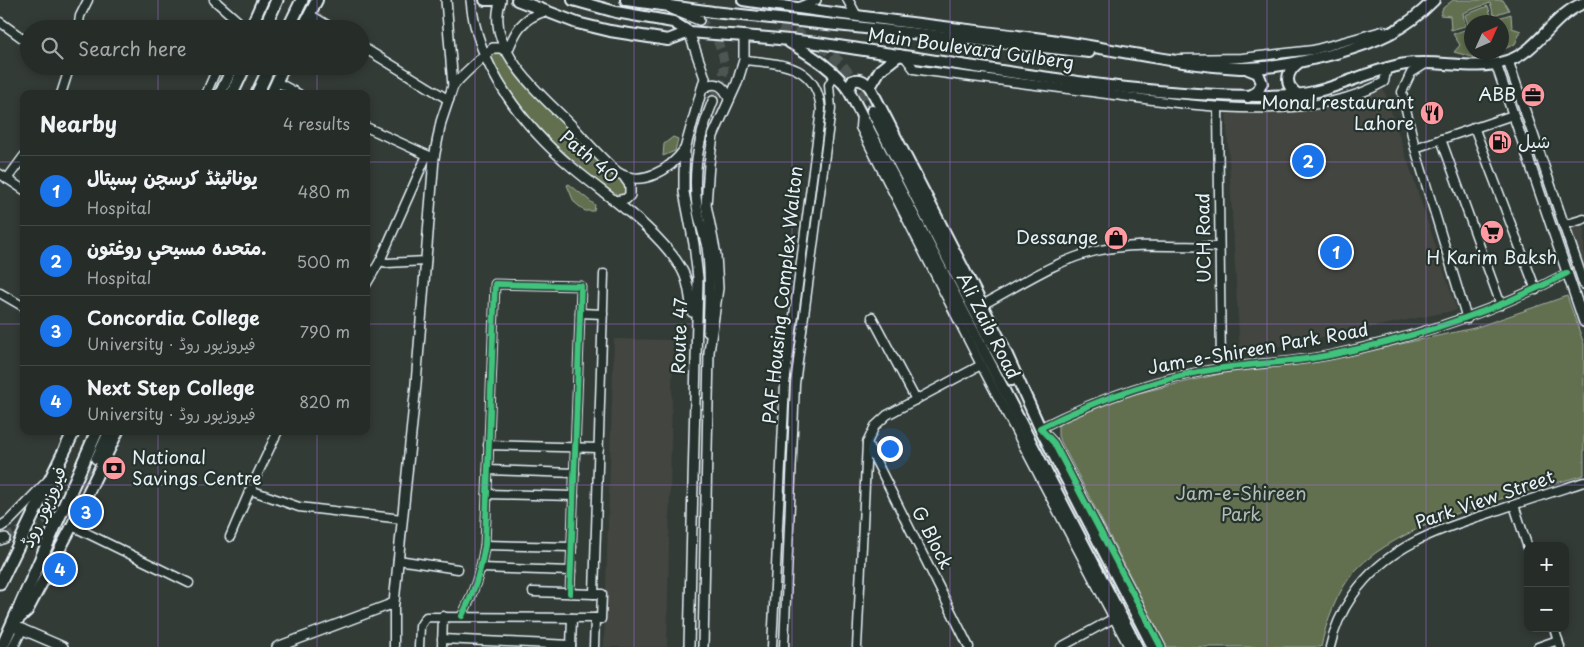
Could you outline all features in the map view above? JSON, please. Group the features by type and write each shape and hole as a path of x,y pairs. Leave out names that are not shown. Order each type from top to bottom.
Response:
{"main road":[{"path":"254,20 263,0"},
{"path":"268,20 277,0"},
{"path":"292,20 302,0"},
{"path":"306,20 317,0"},
{"path":"485,0 494,0"},
{"name":"Main Boulevard Gulberg","path":"517,0 577,23 668,40 689,32 836,45 1104,85 1217,97 1299,94 1328,88 1387,67 1426,62 1472,67 1508,61 1527,51 1567,13 1584,4"},
{"path":"573,0 616,12 673,22 689,32"},
{"path":"626,0 713,12 1058,50 1135,55"},
{"name":"Main Boulevard Gulberg","path":"743,0 1062,41 1168,60 1242,68 1298,63 1357,47 1398,31 1421,14 1434,0"},
{"path":"713,12 780,26"},
{"name":"Ali Zaib Road","path":"786,41 822,63 835,74 848,91 1137,647"},
{"path":"848,91 852,81 857,79 870,87 880,70 902,56"},
{"path":"1298,63 1289,72 1288,81 1291,90 1299,94"},
{"path":"1242,68 1253,70 1261,77 1261,88 1248,97"},
{"path":"222,90 229,75"},
{"path":"234,90 241,75"},
{"path":"259,90 266,75"},
{"path":"273,90 280,75"},
{"name":"Ali Zaib Road","path":"870,87 982,305 1040,428 1153,647"},
{"path":"872,112 990,341 1040,428"},
{"name":"فیروزپور روڈ","path":"0,583 72,435"},
{"name":"فیروزپور روڈ","path":"17,627 95,435"},
{"name":"فیروزپور روڈ","path":"2,647 17,627 72,526 116,435"}],"street":[{"path":"79,20 88,0"},
{"path":"214,0 232,20"},
{"path":"370,278 430,156 453,86 446,0"},
{"path":"448,10 455,0"},
{"name":"Path 40","path":"471,0 477,34 485,57 510,99 539,136 574,169 616,201 668,250 682,270 696,330"},
{"name":"Path 40","path":"500,0 497,15 507,52 540,95 611,168 625,178 656,175 678,159 685,149"},
{"path":"798,8 816,0"},
{"path":"848,0 856,15"},
{"path":"662,6 699,20"},
{"path":"453,86 471,66 485,57 493,48 501,48 507,52 511,38 516,30 524,22 545,11"},
{"path":"309,14 319,20"},
{"path":"0,22 20,36"},
{"path":"1168,60 1193,57 1242,58 1313,50 1382,31 1398,31"},
{"name":"Route 47","path":"689,32 704,71 702,90 685,149 684,192 697,266 689,647"},
{"name":"Route 47","path":"703,647 709,352 714,330 718,288 716,255 706,205 709,164 714,136 738,83 744,60 744,37"},
{"path":"370,52 449,100"},
{"path":"902,56 914,69 1218,107 1269,108 1311,104 1343,97 1384,82 1387,67"},
{"name":"PAF Housing Complex Walton","path":"744,60 784,65 802,73 816,86 821,110 785,384 772,647"},
{"path":"1508,61 1584,284"},
{"path":"1426,62 1411,73 1402,92 1415,148 1467,319"},
{"path":"1496,64 1584,322"},
{"name":"PAF Housing Complex Walton","path":"784,647 795,384 830,116 830,85 835,74"},
{"path":"62,90 67,75"},
{"path":"208,90 214,75"},
{"path":"277,82 292,90"},
{"path":"702,90 708,85 718,84 724,88 730,98"},
{"path":"709,352 709,270 695,184 696,160 702,128 713,101"},
{"name":"UCH Road","path":"1218,107 1221,368"},
{"path":"861,115 860,127 981,366 1129,647"},
{"path":"1415,148 1513,115"},
{"path":"1474,127 1536,290"},
{"path":"370,129 430,156"},
{"path":"1441,139 1502,305"},
{"path":"394,647 394,602 426,261 430,156"},
{"path":"8,179 20,162"},
{"path":"0,174 20,187"},
{"path":"616,201 626,199 631,191 630,185 625,178"},
{"path":"1564,225 1584,219"},
{"path":"982,305 1060,264 1094,251 1129,246 1219,247"},
{"path":"380,261 387,263 426,261"},
{"name":"Jam-e-Shireen Park Road","path":"1040,428 1076,410 1140,385 1221,368 1334,355 1467,319 1536,290 1567,273"},
{"path":"594,594 604,274"},
{"path":"462,616 472,596 482,568 485,545 494,284 581,286 570,593"},
{"path":"0,293 20,305"},
{"path":"580,313 603,314"},
{"path":"872,317 916,400"},
{"path":"857,647 867,443 875,426 888,415 981,366"},
{"path":"1040,428 1054,443 1161,647"},
{"path":"96,459 107,435"},
{"path":"230,537 276,435"},
{"name":"G Block","path":"867,443 969,647"},
{"path":"488,445 599,448"},
{"path":"488,470 575,473"},
{"path":"0,527 9,521 52,478"},
{"name":"Park View Street","path":"1330,647 1336,625 1349,601 1364,579 1386,559 1428,534 1584,482"},
{"path":"250,490 299,507 402,519"},
{"path":"487,494 574,496"},
{"path":"1514,505 1526,542"},
{"path":"72,526 189,582"},
{"path":"485,545 572,546"},
{"path":"398,560 458,568"},
{"path":"482,568 571,571"},
{"path":"419,647 422,621 426,617 601,619 602,594 533,592"},
{"path":"277,647 394,602"},
{"path":"442,616 442,643 571,646 572,618"},
{"path":"594,647 595,618"},
{"path":"1060,647 1114,618"},
{"path":"13,647 17,627 63,647"},
{"path":"1538,647 1559,644 1555,632"}],"shaded area":[{"path":"1384,90 1457,310 1240,354 1226,109 1288,111 1328,105"},
{"path":"1584,219 1584,282 1564,225"},
{"path":"614,339 673,340 667,647 604,647"}],"green space":[{"path":"1453,0 1503,0 1509,10 1494,15 1490,3 1463,13 1464,26 1451,30 1450,16 1440,15 1443,8"},
{"path":"1488,6 1491,15 1465,15"},
{"path":"1511,14 1512,28 1521,31 1515,44 1509,47 1509,15"},
{"path":"1464,30 1464,55 1454,52 1460,45 1453,34"},
{"path":"497,47 617,172 631,191 616,201 539,136 485,57"},
{"path":"673,137 678,139 675,151 663,156 664,144"},
{"path":"569,184 595,205 594,211 585,211 574,202 567,185"},
{"name":"Jam-e-Shireen Park","path":"1567,296 1584,344 1584,475 1462,511 1430,523 1401,537 1375,553 1355,571 1343,588 1329,617 1321,647 1167,647 1058,436 1058,423 1121,397 1237,370 1336,358 1474,328"}],"tunnel":[{"path":"699,20 715,37 724,60 723,75 713,101"},
{"path":"780,27 813,41 826,49 854,81 872,111"},
{"path":"5,538 65,511 74,502 96,459"}],"cycle path":[{"path":"1161,647 1054,443 1040,428 1106,399 1175,377 1223,368 1321,357 1395,340 1483,311 1511,300 1567,273"},
{"path":"462,616 476,582 485,545 495,284 581,286 570,593"}],"place":[{"name":"ABB","path":"1533,95"},
{"name":"Monal restaurant Lahore","path":"1432,113"},
{"name":"شیل","path":"1500,142"},
{"name":"متحده مسیحي روغتون.","path":"1308,161"},
{"name":"H Karim Baksh","path":"1492,232"},
{"name":"Dessange","path":"1116,238"},
{"name":"یونائیٹڈ کرسچن ہسپتال","path":"1336,252"},
{"name":"National Savings Centre","path":"114,468"},
{"name":"Concordia College","path":"86,512"},
{"name":"Next Step College","path":"60,569"}]}
